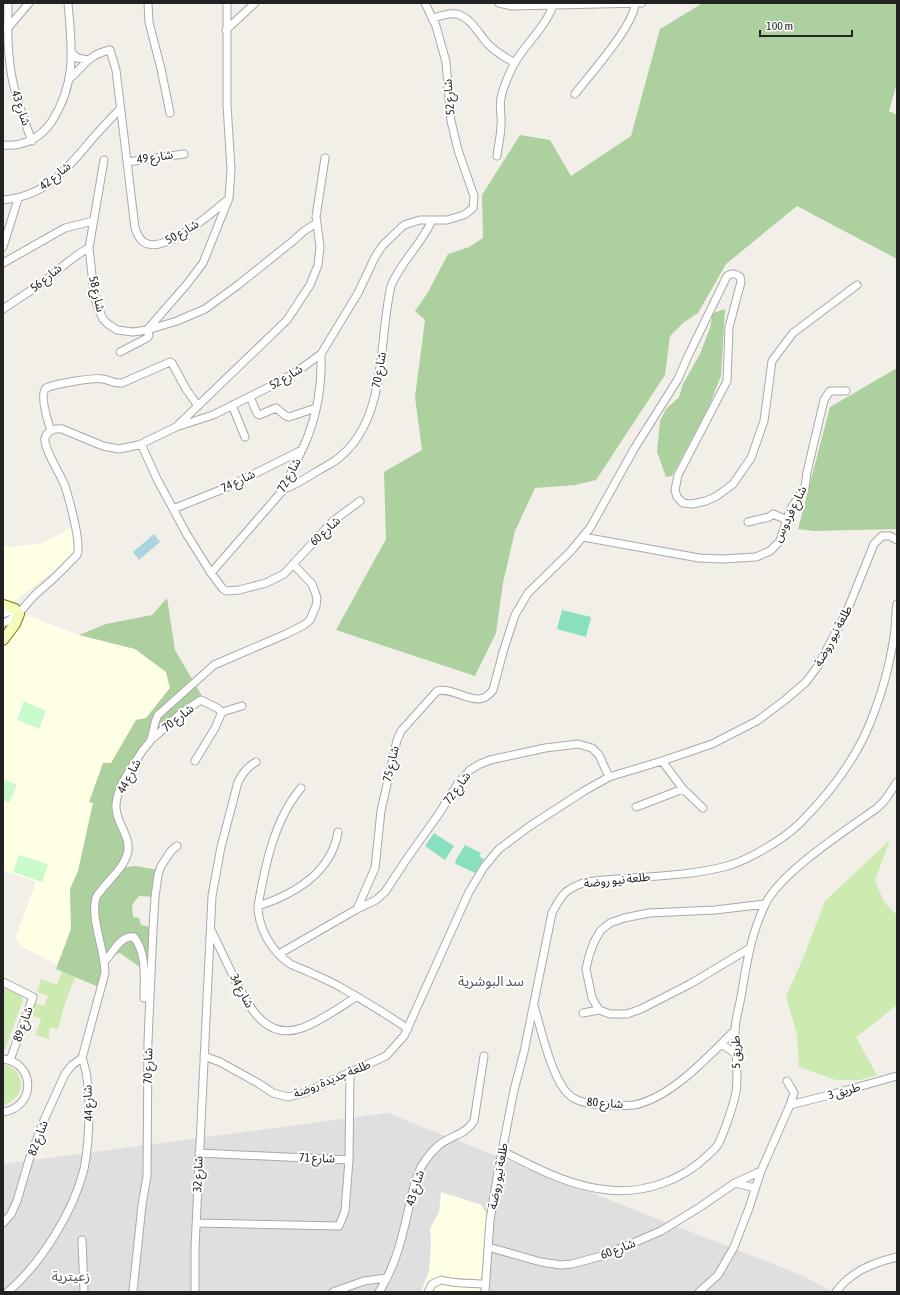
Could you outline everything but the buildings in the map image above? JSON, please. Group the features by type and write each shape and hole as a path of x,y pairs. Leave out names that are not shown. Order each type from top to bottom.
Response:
{"street":[{"name":"شارع 43","path":"8,3 5,29 8,55 20,111 32,140"},
{"path":"5,29 29,3"},
{"path":"3,145 16,145 32,140 42,133 49,126 65,97 70,79 72,53 68,3"},
{"path":"148,3 149,22 161,68 170,113"},
{"path":"227,3 227,105 231,169 229,198"},
{"path":"226,30 256,3"},
{"path":"425,3 432,19 450,14 462,16 490,46 505,58 515,63"},
{"path":"499,3 512,6 639,3"},
{"path":"575,94 609,51 639,3"},
{"path":"497,156 501,126 501,97 515,63 544,22 553,5"},
{"name":"شارع 52","path":"51,431 56,428 62,429 103,446 119,448 141,444 176,427 213,415 250,396 299,370 321,354 358,293 368,271 383,245 404,225 420,220 447,220 464,215 473,208 475,201 474,196 458,150 451,121 446,62 436,26 432,19"},
{"name":"شارع 50","path":"70,79 94,55 110,50 116,70 135,228 141,240 148,244 157,245 172,240 208,216 229,198"},
{"path":"72,53 77,58 88,60"},
{"name":"شارع 42","path":"3,200 18,199 43,188 60,175 120,109"},
{"name":"شارع 49","path":"127,162 184,154"},
{"path":"176,427 287,320 302,298 315,274 320,256 316,217 325,158"},
{"name":"شارع 58","path":"104,160 89,248 94,293 97,305 103,319 117,330 133,332 147,330 177,321 205,309 238,285 304,231 316,223"},
{"name":"شارع 50","path":"120,352 148,338 149,335 147,330 203,264 229,198"},
{"path":"3,247 18,199"},
{"name":"شارع 70","path":"284,489 293,486 339,458 361,433 369,418 373,405 381,364 391,286 395,275 424,236 432,220"},
{"path":"3,263 65,228 93,221"},
{"name":"شارع 56","path":"3,309 34,288 65,263 89,248"},
{"path":"583,536 590,528 634,448 678,379 727,276 736,274 740,277 741,282 729,327 727,381 678,475 675,490 677,497 683,503 692,504 706,501 717,496 733,484 751,458 764,421 772,361 793,333 858,286"},
{"name":"شارع 72","path":"211,573 284,489 308,436 316,408 321,375 321,354"},
{"path":"3,623 12,619 66,568 78,551 78,534 65,486 45,442 46,436 51,431 45,413 43,392 45,389 100,378 113,383 122,383 170,362 198,406"},
{"name":"شارع فردوس","path":"583,536 699,558 722,559 756,557 770,551 780,541 790,510 805,487 807,472 824,400 830,391 846,391"},
{"path":"250,396 259,415 276,408 286,416 291,417 316,408"},
{"path":"232,405 246,437"},
{"path":"141,444 173,510 211,573 223,589 227,591 234,591 275,579 284,574 293,564"},
{"name":"شارع 74","path":"173,510 228,487 302,450"},
{"name":"شارع 60","path":"293,564 333,521 360,501"},
{"path":"748,522 769,517 773,514 787,520"},
{"path":"590,528 597,539"},
{"name":"شارع 75","path":"357,909 375,868 381,811 393,753 401,731 437,691 447,690 473,699 485,698 489,695 493,690 503,652 516,615 528,593 570,552 583,536"},
{"name":"طلعة نيو روضة","path":"408,1029 469,892 484,867 499,849 530,826 584,791 609,778 712,744 757,721 785,700 806,682 821,661 847,611 874,544 882,536 890,536 897,540"},
{"name":"شارع 44","path":"8,1292 44,1251 71,1205 82,1176 88,1147 89,1115 86,1069 82,1058 103,981 105,961 96,919 95,903 96,896 126,859 128,843 116,813 117,799 123,783 141,753 150,742 154,722 158,715 214,665 286,634 304,625 310,620 316,606 315,592 312,584 293,564"},
{"name":"طلعة نيو روضة","path":"485,1288 490,1220 502,1151 552,913 565,892 573,886 586,882 691,872 727,866 745,859 780,838 799,824 846,768 868,730 888,668 894,642 897,604"},
{"path":"3,605 19,611"},
{"path":"3,614 19,611"},
{"path":"3,640 15,624 19,611"},
{"name":"شارع 70","path":"150,742 181,713 201,700 222,712"},
{"path":"195,761 215,728 222,712 242,706"},
{"name":"شارع 72","path":"357,909 376,900 385,892 459,782 470,770 480,764 490,760 545,748 578,744 592,748 599,755 609,778"},
{"path":"662,761 683,789 704,808"},
{"name":"شارع 34","path":"204,1056 208,950 211,930 214,878 238,782 243,773 256,762"},
{"name":"طريق 5","path":"502,1151 546,1173 566,1180 608,1190 626,1191 643,1189 674,1178 689,1171 704,1159 717,1146 731,1111 736,1092 735,1030 750,948 765,904 777,886 801,865 877,808 885,800 897,782"},
{"path":"301,788 293,797 285,811 271,846 258,906 260,925 267,938 279,954 290,963 342,988 387,1014 408,1029"},
{"path":"636,808 683,789"},
{"path":"258,906 289,894 321,869 333,851 338,832"},
{"name":"شارع 70","path":"133,1292 142,1205 147,1176 148,1041 155,905 158,875 161,866 171,851 177,846"},
{"path":"599,1010 592,998 586,969 594,942 601,930 610,923 624,918 649,913 715,910 765,904"},
{"path":"279,954 357,909"},
{"name":"شارع 34","path":"211,930 245,1000 258,1018 270,1026 286,1030 302,1028 342,1007 356,997"},
{"path":"105,961 119,943 128,937 134,937 141,949 143,958 145,971 144,998"},
{"path":"290,948 290,963"},
{"path":"583,1013 599,1010 610,1014 627,1014 641,1009 711,972 750,948"},
{"name":"شارع 89","path":"3,982 32,997 6,1059"},
{"name":"شارع 80","path":"534,1004 556,1076 564,1089 572,1098 582,1102 610,1106 635,1105 676,1086 735,1030"},
{"name":"طلعة جديدة روضة","path":"204,1056 220,1062 258,1082 273,1093 288,1097 304,1093 350,1074 386,1056 397,1046 408,1029"},
{"path":"721,1044 735,1053"},
{"name":"شارع 32","path":"195,1292 195,1248 204,1056"},
{"name":"شارع 43","path":"379,1292 400,1248 414,1187 423,1164 439,1145 470,1128 474,1121 484,1056"},
{"name":"شارع 82","path":"3,1223 11,1214 17,1201 29,1160 44,1120 65,1074 72,1065 82,1058"},
{"path":"3,1112 13,1109 22,1102 28,1086 26,1075 20,1066 6,1059"},
{"name":"شارع 71","path":"199,1153 349,1160 350,1074"},
{"name":"طريق 3","path":"790,1105 897,1076"},
{"path":"699,1292 718,1276 738,1237 760,1171 794,1093 787,1081"},
{"path":"197,1223 327,1227 339,1226 345,1211 349,1160"},
{"name":"شارع 60","path":"488,1247 552,1264 572,1264 584,1261 623,1248 661,1231 735,1183 760,1171"},
{"path":"735,1183 755,1188"},
{"path":"82,1240 84,1292"},
{"path":"836,1292 847,1280 857,1273 887,1259 897,1257"},
{"path":"334,1292 364,1281 387,1278"},
{"path":"428,1292 432,1284 441,1280 453,1283 464,1282 485,1288"},
{"path":"133,1292 138,1292"}],"shaded area":[{"path":"71,527 74,542 73,553 62,565 12,603 3,599 3,545 11,547 43,543"},
{"path":"26,615 79,635 135,649 166,672 170,688 146,718 136,720 89,802 93,803 78,871 70,889 71,929 57,966 42,956 22,947 17,941 16,936 36,882 7,872 3,868 3,641"},
{"path":"387,1113 801,1275 833,1292 3,1292 3,1164"},
{"path":"441,1192 482,1205 487,1216 480,1292 421,1292 429,1271 431,1241 430,1229 439,1212"}],"green space":[{"path":"703,3 897,3 897,83 889,111 897,115 897,259 797,206 726,264 698,313 683,323 670,336 665,375 596,480 575,485 535,488 515,531 503,583 496,633 475,676 336,630 386,539 384,472 422,450 415,397 425,320 415,311 428,292 448,254 469,247 483,238 482,195 520,135 550,140 571,176 631,136 660,29"},
{"path":"725,309 721,376 710,404 672,476 666,477 657,452 660,421 666,409 679,397 683,384 700,354 710,328 713,313"},
{"path":"897,368 897,529 814,531 798,529 830,407"},
{"path":"167,598 175,650 202,696 148,740 119,789 120,819 130,840 124,858 91,900 96,942 101,943 96,901 122,868 135,866 159,870 155,897 139,896 132,905 133,917 139,918 141,925 151,927 151,975 120,953 106,958 101,988 56,969 71,929 70,889 78,871 93,803 89,802 103,763 111,763 136,720 146,718 170,688 166,672 135,649 79,635 106,624 152,615"},
{"path":"562,610 591,617 586,637 557,629"},
{"path":"24,701 46,711 39,729 17,720"},
{"path":"3,779 17,785 9,803 3,800"},
{"path":"434,833 454,846 445,860 425,846"},
{"path":"890,840 875,880 884,902 897,915 897,1006 856,1037 877,1075 860,1080 836,1080 799,1067 797,1035 786,996 801,963 825,901"},
{"path":"465,845 481,853 479,856 484,859 475,873 456,864 455,861"},
{"path":"19,855 48,864 42,882 13,872"},
{"path":"62,971 75,977 63,1010 58,1030 51,1027 48,1035 50,1036 49,1039 35,1035 41,1019 30,1015 34,1002 44,1006 48,996 37,992 41,979 57,985"},
{"path":"3,987 21,996 23,1000 5,1050 3,1050"},
{"path":"3,1064 11,1067 16,1072 20,1078 21,1084 20,1091 16,1096 11,1101 3,1105"}],"water":[{"path":"154,534 160,542 139,560 133,552"}],"district":[{"name":"سد البوشرية","path":"491,981"},
{"name":"زعيترية","path":"71,1276"}]}
